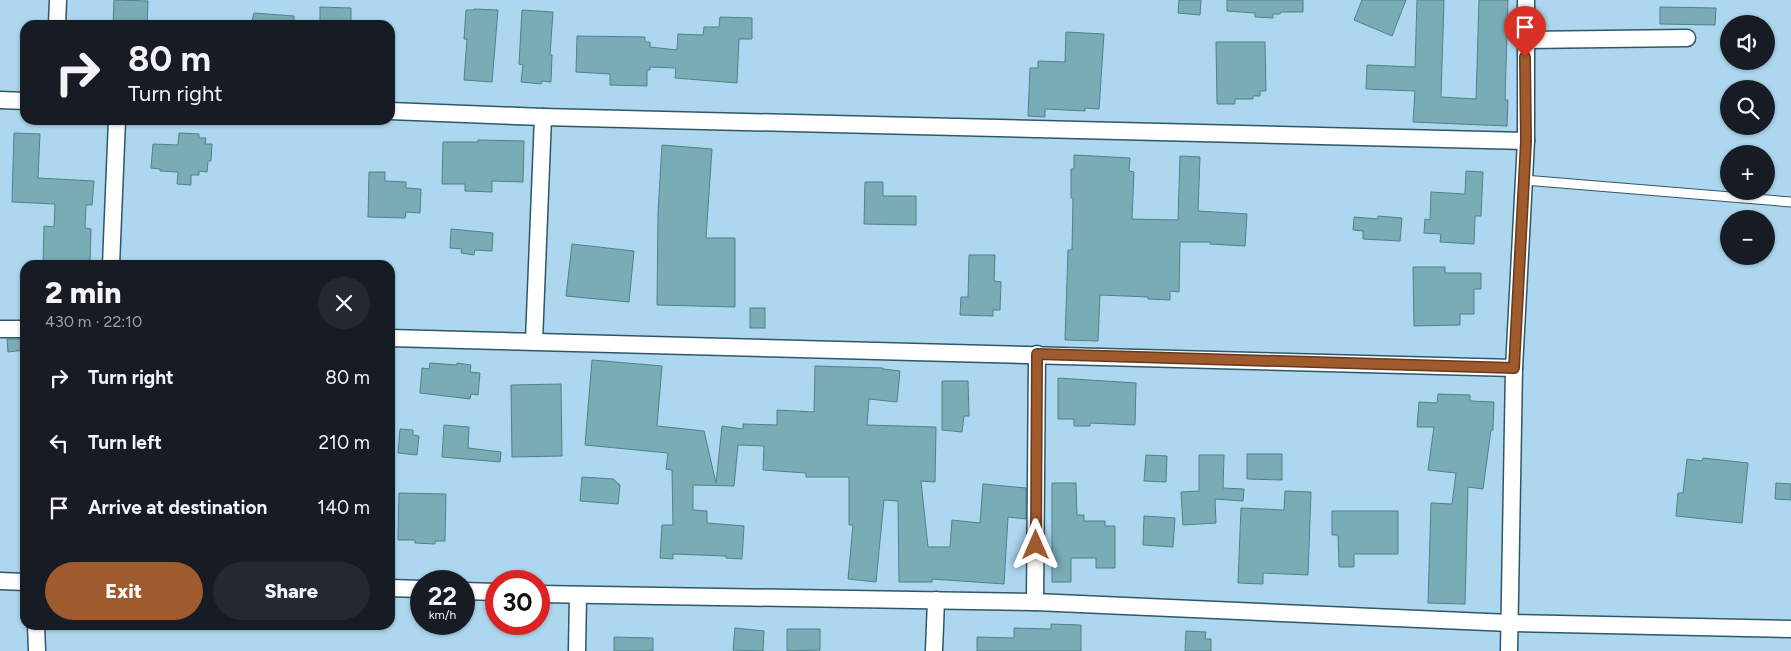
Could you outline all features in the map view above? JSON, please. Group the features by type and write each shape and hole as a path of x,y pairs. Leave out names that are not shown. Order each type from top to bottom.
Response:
{"street":[{"path":"57,20 58,0"},
{"path":"1509,651 1514,368 1526,141 1526,0"},
{"path":"1525,40 1687,38"},
{"path":"0,100 20,100"},
{"path":"395,111 543,117 1526,141"},
{"path":"534,341 543,117"},
{"path":"111,260 117,125"},
{"path":"0,328 20,329"},
{"path":"395,338 1514,368"},
{"path":"1036,602 1037,354"},
{"path":"0,581 20,582"},
{"path":"395,588 410,589"},
{"path":"550,594 1036,602 1510,623 1791,629"},
{"path":"577,651 578,595"},
{"path":"934,651 936,600"},
{"path":"36,630 37,651"}],"lane":[{"path":"1524,180 1791,202"}],"building":[{"path":"114,0 148,1 147,20 113,20"},
{"path":"1179,0 1201,0 1200,15 1178,13"},
{"path":"1227,0 1303,0 1303,12 1281,12 1280,14 1273,14 1273,18 1255,17 1255,13 1227,11"},
{"path":"1362,0 1406,0 1392,36 1354,20"},
{"path":"1417,0 1444,0 1441,97 1476,99 1479,0 1508,0 1505,100 1508,100 1507,126 1413,122 1415,91 1366,89 1367,65 1415,67"},
{"path":"320,7 351,8 351,20 320,20"},
{"path":"1660,7 1716,8 1715,25 1660,24"},
{"path":"466,10 498,10 492,82 464,80 467,39 464,39"},
{"path":"522,10 553,12 550,55 552,55 551,82 542,81 541,84 521,82 523,65 519,64"},
{"path":"254,13 294,16 294,20 252,20"},
{"path":"720,17 752,18 752,39 739,39 737,83 675,78 676,68 650,67 650,70 647,70 647,86 610,85 610,74 576,72 577,36 645,37 645,42 650,42 650,47 677,50 678,34 703,35 704,27 719,27"},
{"path":"1066,32 1104,34 1099,109 1085,108 1085,111 1045,109 1045,117 1028,116 1030,68 1038,68 1038,61 1065,62"},
{"path":"1216,42 1265,42 1266,91 1260,91 1260,96 1253,96 1253,99 1235,99 1235,104 1217,104"},
{"path":"14,133 40,134 38,178 94,181 92,205 86,205 85,228 91,229 90,260 43,260 44,226 54,227 55,204 12,202"},
{"path":"179,133 199,134 199,138 206,138 205,144 212,144 211,161 208,161 207,172 199,171 199,175 191,175 191,185 177,184 178,172 160,171 160,169 151,168 153,144 178,145"},
{"path":"478,140 524,141 523,182 492,181 492,192 465,191 465,184 442,184 443,142 478,142"},
{"path":"662,145 712,149 706,238 735,238 735,307 657,305 658,213"},
{"path":"1074,155 1130,158 1129,171 1134,172 1132,219 1178,220 1180,156 1200,157 1198,211 1247,214 1245,246 1210,244 1210,242 1180,242 1179,292 1170,291 1170,300 1100,295 1098,341 1065,340 1068,250 1072,250 1073,198 1071,198 1071,169 1074,169"},
{"path":"1466,171 1483,172 1481,216 1475,216 1474,244 1440,242 1441,234 1424,233 1425,219 1430,220 1431,192 1465,194"},
{"path":"369,172 385,172 385,181 406,182 406,188 421,189 420,213 406,212 405,218 368,217"},
{"path":"865,182 883,182 883,196 916,196 916,225 864,224"},
{"path":"1378,216 1402,218 1400,241 1363,239 1363,231 1353,230 1354,217 1378,219"},
{"path":"451,229 493,233 492,251 475,250 474,255 461,253 462,249 450,248"},
{"path":"572,244 634,251 629,302 566,296"},
{"path":"969,255 995,255 994,281 1001,282 1000,310 993,310 993,316 960,315 961,297 968,297"},
{"path":"1413,267 1445,267 1445,273 1481,273 1481,289 1474,289 1474,314 1460,314 1460,325 1414,326"},
{"path":"750,308 765,308 765,328 750,328"},
{"path":"7,339 20,339 20,351 8,352"},
{"path":"592,360 662,366 657,426 704,431 716,483 722,426 743,429 743,424 777,425 777,410 814,412 815,366 883,368 900,371 897,402 869,399 867,425 936,427 935,482 921,481 928,547 950,547 952,520 980,523 983,484 1026,488 1026,519 1008,517 1004,584 932,579 932,582 899,582 898,501 884,500 876,582 848,579 853,525 849,525 849,477 806,477 806,473 763,470 764,446 738,445 734,486 693,485 693,510 707,511 707,523 744,526 742,559 726,558 726,556 673,554 673,559 660,558 662,525 673,525 672,470 666,469 668,453 585,445"},
{"path":"430,363 471,365 470,372 480,373 478,395 471,394 470,399 420,393 422,368 429,369"},
{"path":"1058,378 1136,383 1135,425 1090,423 1090,426 1074,426 1074,419 1058,419"},
{"path":"942,381 968,381 969,416 964,416 962,432 942,430"},
{"path":"561,384 562,456 512,457 511,385"},
{"path":"1438,394 1470,395 1470,401 1494,402 1493,430 1491,430 1483,489 1468,487 1465,604 1428,603 1431,503 1452,504 1456,473 1428,470 1434,427 1417,427 1419,402 1437,403"},
{"path":"444,425 469,427 468,448 501,452 500,462 442,457"},
{"path":"400,429 413,430 413,435 419,436 417,455 398,453"},
{"path":"1247,454 1282,454 1282,480 1247,479"},
{"path":"1146,455 1167,456 1166,482 1144,481"},
{"path":"1199,455 1224,455 1223,488 1244,489 1243,501 1215,499 1216,523 1183,525 1181,492 1199,491"},
{"path":"1703,458 1748,463 1742,523 1676,516 1678,493 1683,493 1687,459 1702,461"},
{"path":"582,477 613,479 620,485 618,504 580,501"},
{"path":"1052,483 1076,483 1077,515 1084,515 1084,521 1105,521 1105,526 1115,526 1115,568 1096,568 1096,558 1071,558 1071,582 1052,582"},
{"path":"1776,483 1791,484 1791,500 1775,499"},
{"path":"1285,491 1311,492 1308,575 1263,573 1263,584 1238,583 1241,508 1284,510"},
{"path":"399,493 446,494 445,541 435,541 435,544 415,543 415,540 398,540"},
{"path":"1332,511 1398,511 1398,554 1354,554 1354,567 1339,567 1338,535 1332,535"},
{"path":"1144,516 1175,518 1173,547 1143,545"},
{"path":"1051,624 1081,625 1081,651 977,651 977,637 1014,638 1014,628 1051,629"},
{"path":"735,628 764,631 763,651 733,650"},
{"path":"787,629 820,629 820,650 787,651"},
{"path":"1186,631 1206,632 1205,639 1211,639 1211,651 1185,651"},
{"path":"614,637 653,638 653,651 614,651"}],"route":[{"path":"1036,545 1037,354 1514,368 1526,141 1525,57"}]}
